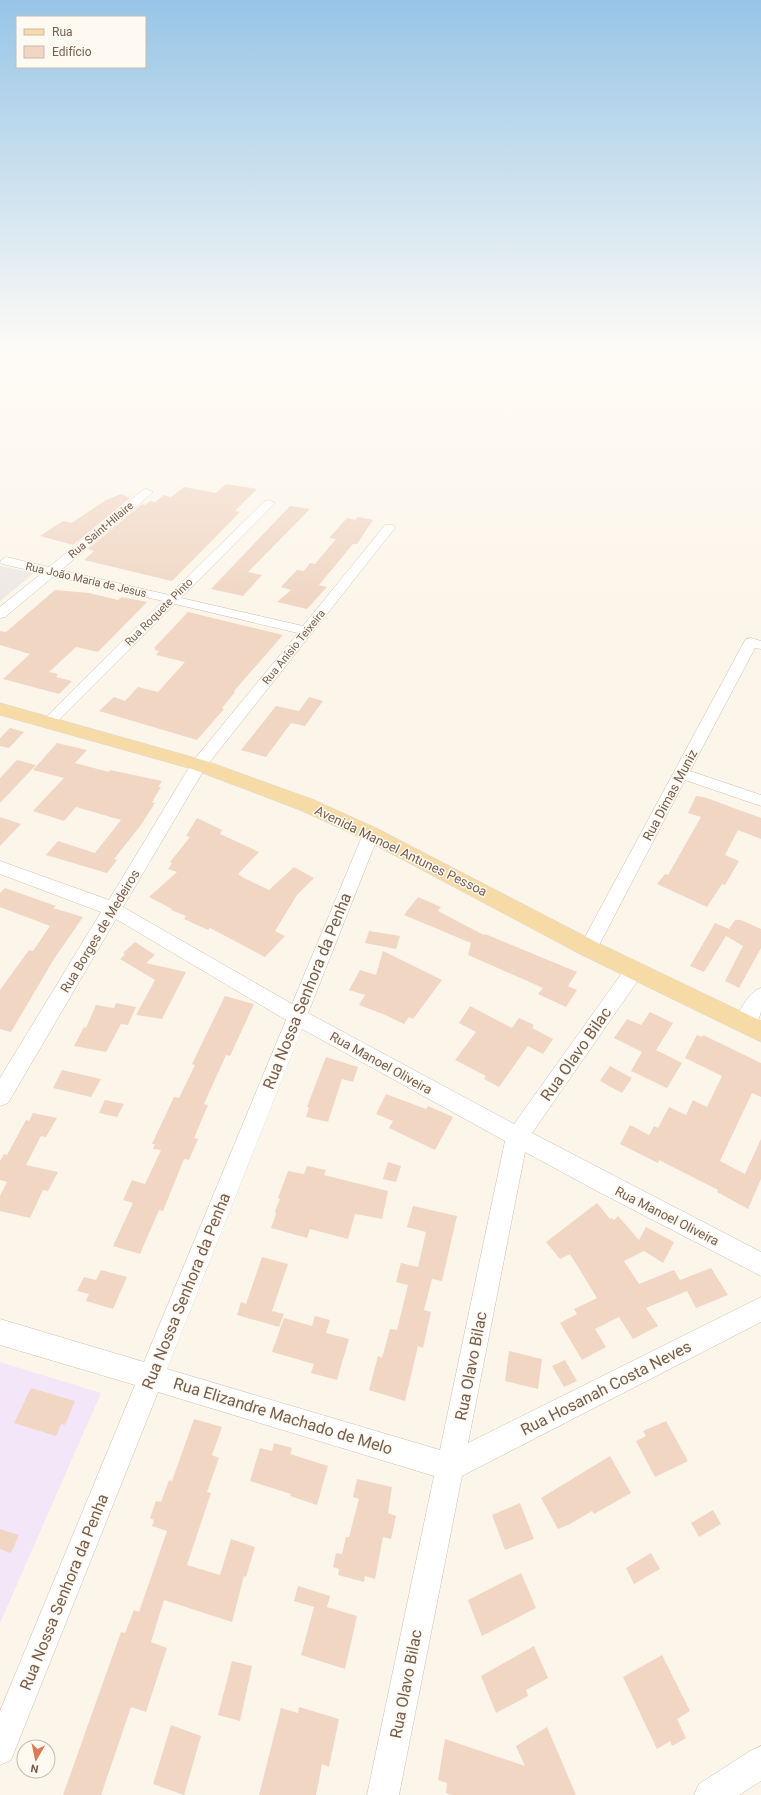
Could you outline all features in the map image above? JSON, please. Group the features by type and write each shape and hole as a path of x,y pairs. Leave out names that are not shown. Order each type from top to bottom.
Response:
{"main road":[{"name":"Avenida Manoel Antunes Pessoa","path":"0,709 199,766 271,791 371,834 588,948 752,1028"}],"street":[{"name":"Rua Saint-Hilaire","path":"0,614 147,492"},
{"name":"Rua Roquete Pinto","path":"49,722 269,503"},
{"name":"Rua Anísio Teixeira","path":"199,766 389,528"},
{"name":"Rua João Maria de Jesus","path":"6,561 307,631"},
{"name":"Rua Dimas Muniz","path":"588,948 681,773 756,643"},
{"name":"Rua Borges de Medeiros","path":"0,1096 199,766"},
{"path":"681,773 761,801"},
{"name":"Rua Nossa Senhora da Penha","path":"0,1749 371,834"},
{"name":"Rua Manoel Oliveira","path":"0,866 113,909 297,1017 618,1192 761,1264"},
{"name":"Rua Olavo Bilac","path":"384,1795 517,1137 634,971"},
{"path":"752,1028 761,996"},
{"name":"Rua Hosanah Costa Neves","path":"450,1467 761,1309"},
{"name":"Rua Elizandre Machado de Melo","path":"0,1332 450,1467"},
{"path":"710,1795 761,1762"}],"shaded area":[{"path":"0,566 34,573 0,601"},
{"path":"0,1362 101,1393 0,1623"}],"building":[{"path":"226,484 257,489 235,511 240,512 172,581 84,560 94,551 88,549 142,504 145,505 150,501 155,502 164,495 171,497 184,487 216,493"},
{"path":"121,494 130,498 73,545 40,536 63,521 72,523 106,500"},
{"path":"290,506 310,509 248,572 262,575 243,596 211,589"},
{"path":"358,517 373,520 357,544 353,544 319,585 327,587 307,609 277,602 291,590 281,587 297,570 304,571 310,563 315,564 336,539 329,538 347,518 355,520"},
{"path":"55,590 89,593 118,600 122,597 147,602 98,652 76,647 49,672 58,674 56,677 72,681 59,694 3,679 30,654 0,645 0,631 6,632"},
{"path":"188,612 283,635 234,691 235,692 222,708 224,709 197,740 99,711 114,697 125,701 138,687 158,692 185,662 156,655 159,651 154,650 156,649 154,648"},
{"path":"309,697 323,701 305,726 291,723 266,757 241,750 276,706 299,711"},
{"path":"10,728 24,732 9,748 0,746 0,738"},
{"path":"57,743 87,750 75,763 109,772 110,770 162,781 158,787 161,787 152,802 155,803 141,825 114,859 117,860 107,873 46,855 58,841 95,853 121,820 76,807 64,821 33,811 64,778 33,770"},
{"path":"17,760 36,765 0,803 0,778"},
{"path":"696,796 704,797 761,818 761,839 738,830 725,855 739,861 725,885 722,884 707,907 657,884 665,874 668,875 701,817 688,813"},
{"path":"0,817 21,824 0,846"},
{"path":"197,818 222,830 220,834 259,852 238,874 244,878 269,890 294,867 314,878 297,895 275,931 285,936 265,957 210,928 208,930 184,919 186,916 171,910 172,909 149,897 177,872 168,869 172,863 170,862 190,837 186,836"},
{"path":"5,888 56,906 53,908 83,917 54,959 11,1032 0,1029 0,990 29,950 33,951 50,926 0,907 0,893"},
{"path":"418,897 441,907 438,911 484,935 485,934 577,972 568,986 577,990 566,1007 538,994 543,988 468,955 471,943 404,915"},
{"path":"735,920 741,920 761,929 761,948 739,988 725,981 743,946 726,936 704,972 690,966 715,923 729,929"},
{"path":"369,931 400,936 396,949 365,943"},
{"path":"135,942 155,955 146,963 186,972 162,1019 136,1015 155,980 120,959 125,954 123,953"},
{"path":"383,951 442,980 413,1019 409,1017 404,1024 359,1005 365,995 349,990 360,970 376,975"},
{"path":"225,996 254,1004 230,1056 226,1055 204,1104 208,1105 194,1138 198,1139 189,1160 184,1159 163,1211 159,1210 140,1254 113,1246 133,1203 123,1200 132,1180 145,1184 161,1150 153,1149 155,1144 152,1144 174,1097 179,1098 195,1065 192,1064"},
{"path":"116,1003 136,1007 128,1025 121,1024 106,1052 74,1046 84,1027 86,1028 96,1005 114,1008"},
{"path":"470,1006 512,1028 519,1018 534,1025 532,1028 553,1039 543,1054 528,1046 499,1087 484,1079 486,1076 455,1060 476,1032 459,1023"},
{"path":"650,1012 673,1023 656,1050 682,1063 667,1088 631,1071 642,1052 614,1038 627,1019 641,1025"},
{"path":"697,1035 702,1037 703,1035 761,1063 761,1097 752,1093 720,1161 745,1174 761,1139 761,1179 748,1209 717,1192 718,1190 659,1160 658,1163 620,1144 630,1125 649,1135 654,1126 658,1128 669,1107 686,1115 693,1100 707,1107 722,1076 685,1058"},
{"path":"326,1057 358,1067 353,1082 342,1079 328,1122 306,1117 309,1107 307,1107"},
{"path":"610,1066 632,1078 622,1093 600,1081"},
{"path":"62,1070 101,1079 91,1097 53,1088"},
{"path":"386,1094 426,1109 428,1106 453,1117 435,1150 389,1128 393,1121 376,1114"},
{"path":"105,1100 124,1104 117,1117 99,1113"},
{"path":"33,1113 57,1118 46,1137 41,1136 26,1165 58,1172 48,1191 43,1190 30,1218 0,1211 0,1196 7,1182 0,1180 0,1161 4,1154 7,1155 26,1120 29,1121"},
{"path":"388,1162 401,1166 396,1182 383,1179"},
{"path":"307,1166 326,1170 324,1175 388,1191 382,1219 355,1214 348,1239 310,1229 307,1238 271,1228 276,1214 275,1211 280,1199 278,1198 288,1171 304,1174"},
{"path":"597,1203 610,1219 612,1218 614,1220 618,1216 639,1240 646,1227 674,1242 663,1263 644,1251 624,1261 639,1284 674,1270 680,1280 711,1268 728,1295 696,1308 687,1291 646,1308 658,1326 633,1339 619,1317 595,1329 606,1347 582,1360 560,1323 577,1314 574,1309 597,1298 570,1254 560,1259 546,1242"},
{"path":"413,1206 457,1216 442,1281 432,1279 424,1310 431,1312 423,1348 418,1346 405,1401 369,1390 378,1356 382,1358 390,1329 397,1330 408,1285 396,1282 401,1263 418,1267 426,1232 407,1227"},
{"path":"262,1257 288,1264 272,1311 284,1314 279,1327 237,1315 241,1302 246,1304"},
{"path":"101,1270 127,1277 113,1309 86,1301 89,1294 77,1291 84,1277 96,1280"},
{"path":"315,1316 330,1320 326,1333 349,1339 337,1380 311,1373 314,1364 272,1352 284,1318 312,1326"},
{"path":"509,1351 542,1359 538,1389 505,1381"},
{"path":"565,1360 577,1381 564,1387 552,1366"},
{"path":"31,1388 75,1401 65,1425 61,1424 56,1436 14,1423"},
{"path":"194,1419 222,1427 212,1455 219,1458 207,1492 211,1493 187,1565 220,1575 231,1539 255,1547 246,1577 244,1576 232,1622 164,1600 151,1642 167,1648 146,1712 131,1707 101,1795 63,1795 121,1632 125,1633 134,1610 139,1612 167,1531 152,1526 154,1520 150,1518 156,1501 161,1502 169,1480 172,1481"},
{"path":"666,1421 688,1461 655,1477 636,1441 646,1436 643,1431"},
{"path":"274,1443 292,1448 290,1454 328,1466 317,1505 290,1496 291,1494 250,1481 260,1448 272,1451"},
{"path":"610,1456 631,1493 594,1514 592,1511 558,1529 541,1498"},
{"path":"357,1479 392,1487 388,1513 396,1516 391,1539 383,1537 375,1579 365,1576 364,1582 338,1575 339,1569 333,1567 336,1553 342,1554 346,1537 349,1537 359,1499 353,1497"},
{"path":"520,1503 534,1539 505,1550 492,1515"},
{"path":"713,1510 721,1524 699,1537 691,1523"},
{"path":"0,1529 19,1535 11,1553 0,1549"},
{"path":"651,1553 660,1569 634,1584 626,1568"},
{"path":"521,1573 536,1608 482,1636 468,1600"},
{"path":"298,1586 330,1596 327,1607 357,1616 345,1669 301,1655 314,1607 294,1601"},
{"path":"534,1646 548,1678 526,1690 528,1696 496,1713 481,1676"},
{"path":"662,1655 690,1711 677,1719 686,1738 672,1746 670,1741 657,1749 623,1677"},
{"path":"232,1661 252,1666 240,1721 218,1715"},
{"path":"299,1707 339,1719 329,1767 322,1764 316,1795 259,1795 281,1708 298,1713"},
{"path":"171,1725 201,1736 184,1795 153,1784"},
{"path":"547,1727 576,1795 452,1795 446,1793 447,1783 438,1780 445,1739 525,1766 516,1746"}]}
